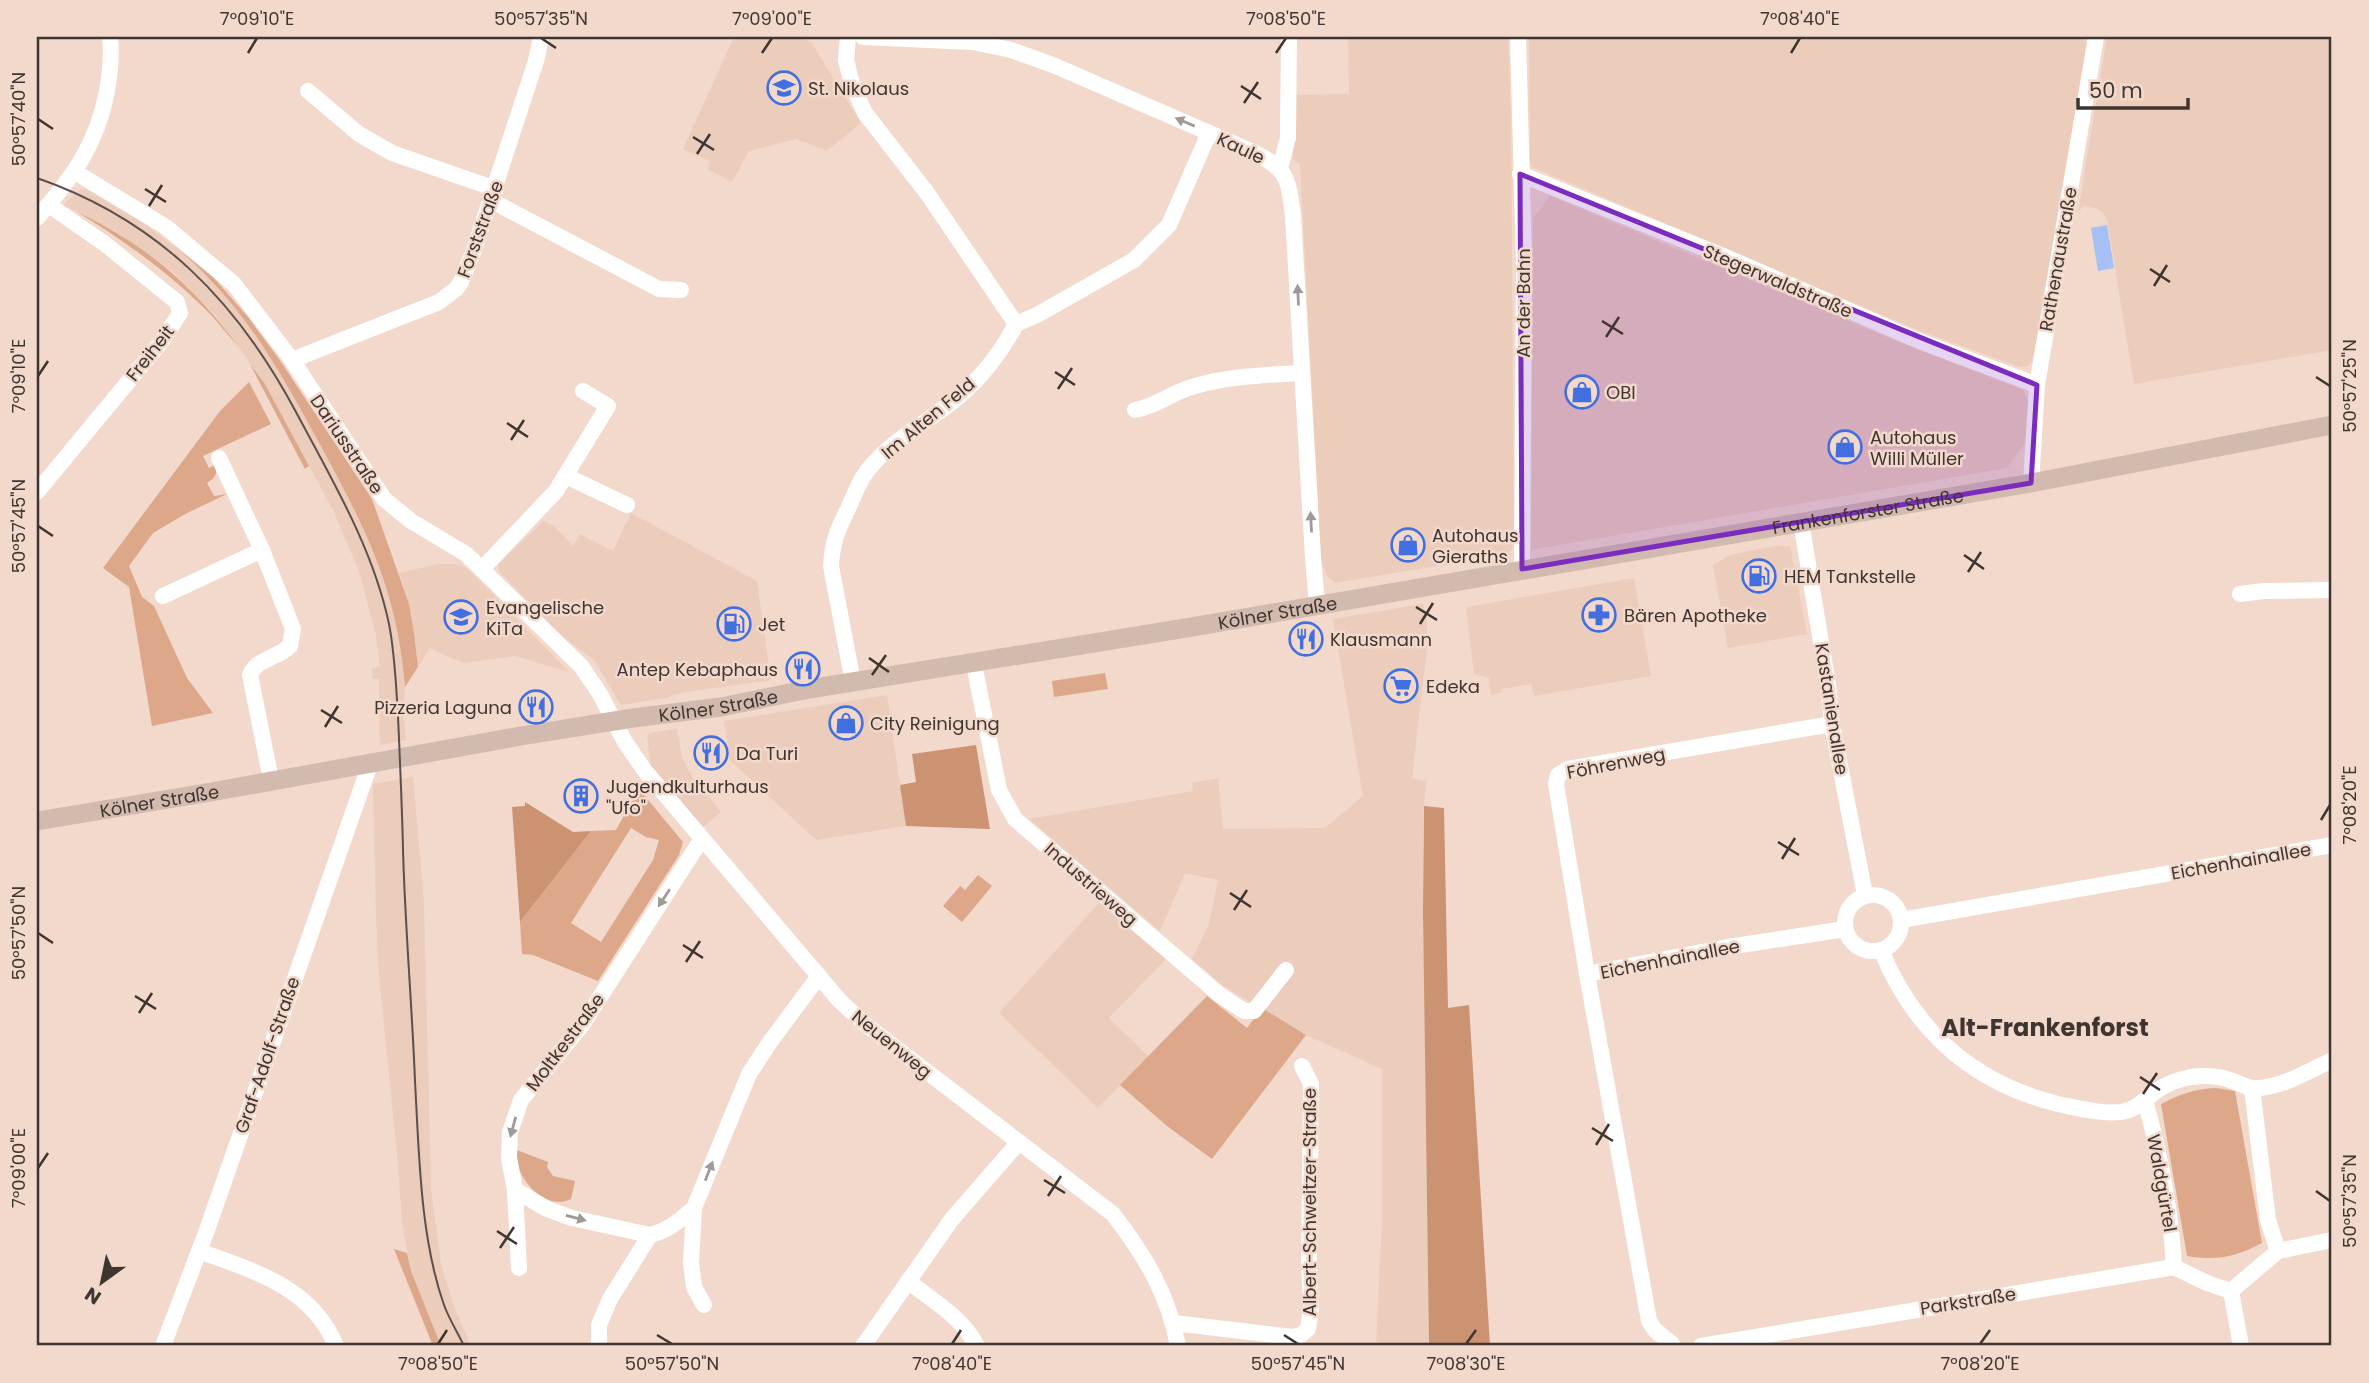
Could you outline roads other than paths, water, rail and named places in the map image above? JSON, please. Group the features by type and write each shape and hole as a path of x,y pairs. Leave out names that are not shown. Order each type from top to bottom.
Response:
{"main road":[{"name":"Frankenforster Straße","path":"1402,590 2031,483 2332,425"},
{"name":"Kölner Straße","path":"37,821 1402,590"}],"street":[{"path":"37,218 75,172 91,145 102,116 108,82 110,37"},
{"name":"Forststraße","path":"292,360 446,298 456,289 465,274 494,195 541,37"},
{"path":"848,37 846,60 852,83 865,113 928,193 1016,324 1037,315 1134,260 1169,225 1209,133"},
{"name":"Kaule","path":"863,37 973,42 1011,50 1209,133 1267,159 1280,168 1290,190 1293,216 1317,604"},
{"path":"1280,168 1287,138 1289,37"},
{"name":"An der Bahn","path":"1518,37 1524,262 1522,569"},
{"name":"Rathenaustraße","path":"2031,483 2037,385 2096,37"},
{"path":"308,91 359,134 392,153 494,195 659,289 681,290"},
{"name":"Dariusstraße","path":"75,172 166,227 234,284 292,360 384,499 411,521 466,554 482,569 582,666 614,722"},
{"name":"Stegerwaldstraße","path":"1520,174 1728,258 1919,341 2037,385"},
{"name":"Freiheit","path":"37,492 162,341 180,313 177,302 105,244 49,205"},
{"name":"Im Alten Feld","path":"853,682 831,566 835,535 863,477 896,444 965,391 1004,347 1016,324"},
{"path":"1135,410 1150,407 1169,395 1194,386 1241,376 1302,373"},
{"path":"482,569 541,509 566,476 608,406 583,391"},
{"path":"219,458 262,550 293,629 288,648 255,666 250,675 271,780"},
{"path":"566,476 627,505"},
{"name":"Kastanienallee","path":"1801,522 1828,684 1832,724 1865,895"},
{"path":"163,596 193,576 262,550"},
{"path":"2240,594 2332,590"},
{"name":"Industrieweg","path":"975,664 999,790 1015,819 1244,1012 1254,1012 1286,970"},
{"name":"Neuenweg","path":"614,722 643,769 839,1000 862,1022 1113,1213 1140,1249 1160,1286 1174,1323 1178,1346"},
{"name":"Föhrenweg","path":"1587,974 1556,784 1558,775 1569,769 1832,724"},
{"name":"Graf-Adolf-Straße","path":"163,1346 370,764"},
{"name":"Moltkestraße","path":"519,1268 509,1158 510,1132 522,1100 582,1024 701,840"},
{"name":"Eichenhainallee","path":"1901,920 2332,845"},
{"path":"1865,895 1879,895 1889,900 1897,909 1901,920 1896,939 1881,950 1861,948 1853,943 1845,929 1848,910 1865,895"},
{"name":"Eichenhainallee","path":"1676,1346 1655,1330 1649,1321 1587,974 1728,947 1845,929"},
{"path":"1881,950 1893,979 1938,1041 1966,1064 1997,1083 2040,1100 2084,1110 2120,1112 2134,1109 2160,1088 2177,1079 2204,1076 2229,1079 2252,1088 2289,1081 2332,1060"},
{"path":"704,1305 694,1287 691,1263 694,1208 749,1074 818,976"},
{"name":"Albert-Schweitzer-Straße","path":"1174,1323 1292,1337 1301,1335 1308,1329 1311,1309 1311,1084 1302,1066"},
{"path":"2252,1088 2268,1220 2278,1251"},
{"name":"Waldgürtel","path":"2145,1100 2172,1231 2174,1267"},
{"path":"863,1346 952,1219 1018,1142"},
{"path":"514,1190 547,1209 572,1218 650,1235 662,1233 694,1208"},
{"path":"599,1346 600,1325 610,1299 650,1235"},
{"path":"2231,1291 2278,1251 2332,1240"},
{"path":"199,1251 263,1274 285,1285 299,1295 314,1312 336,1346"},
{"path":"2174,1267 2231,1291"},
{"name":"Parkstraße","path":"1702,1346 2174,1267"},
{"path":"908,1282 959,1321 977,1346"},
{"path":"2231,1291 2241,1346"}],"water":[{"path":"2107,225 2114,268 2098,271 2091,228"}],"tram line":[{"path":"37,178 80,196 157,241 190,269 220,300 248,335 296,412 350,515 373,568 389,624 395,670 405,907 425,1223 444,1305 464,1346"}],"place":[{"name":"St. Nikolaus","path":"784,88"},
{"name":"OBI","path":"1582,392"},
{"name":"Autohaus Willi Müller","path":"1845,447"},
{"name":"Autohaus Gieraths","path":"1408,545"},
{"name":"HEM Tankstelle","path":"1759,576"},
{"name":"Bären Apotheke","path":"1599,615"},
{"name":"Evangelische KiTa","path":"461,617"},
{"name":"Jet","path":"734,624"},
{"name":"Klausmann","path":"1306,639"},
{"name":"Antep Kebaphaus","path":"803,669"},
{"name":"Edeka","path":"1401,686"},
{"name":"Pizzeria Laguna","path":"536,707"},
{"name":"City Reinigung","path":"846,723"},
{"name":"Da Turi","path":"711,753"},
{"name":"Jugendkulturhaus \"Ufo\"","path":"581,796"}],"district":[{"name":"Alt-Frankenforst","path":"2045,1027"}]}
